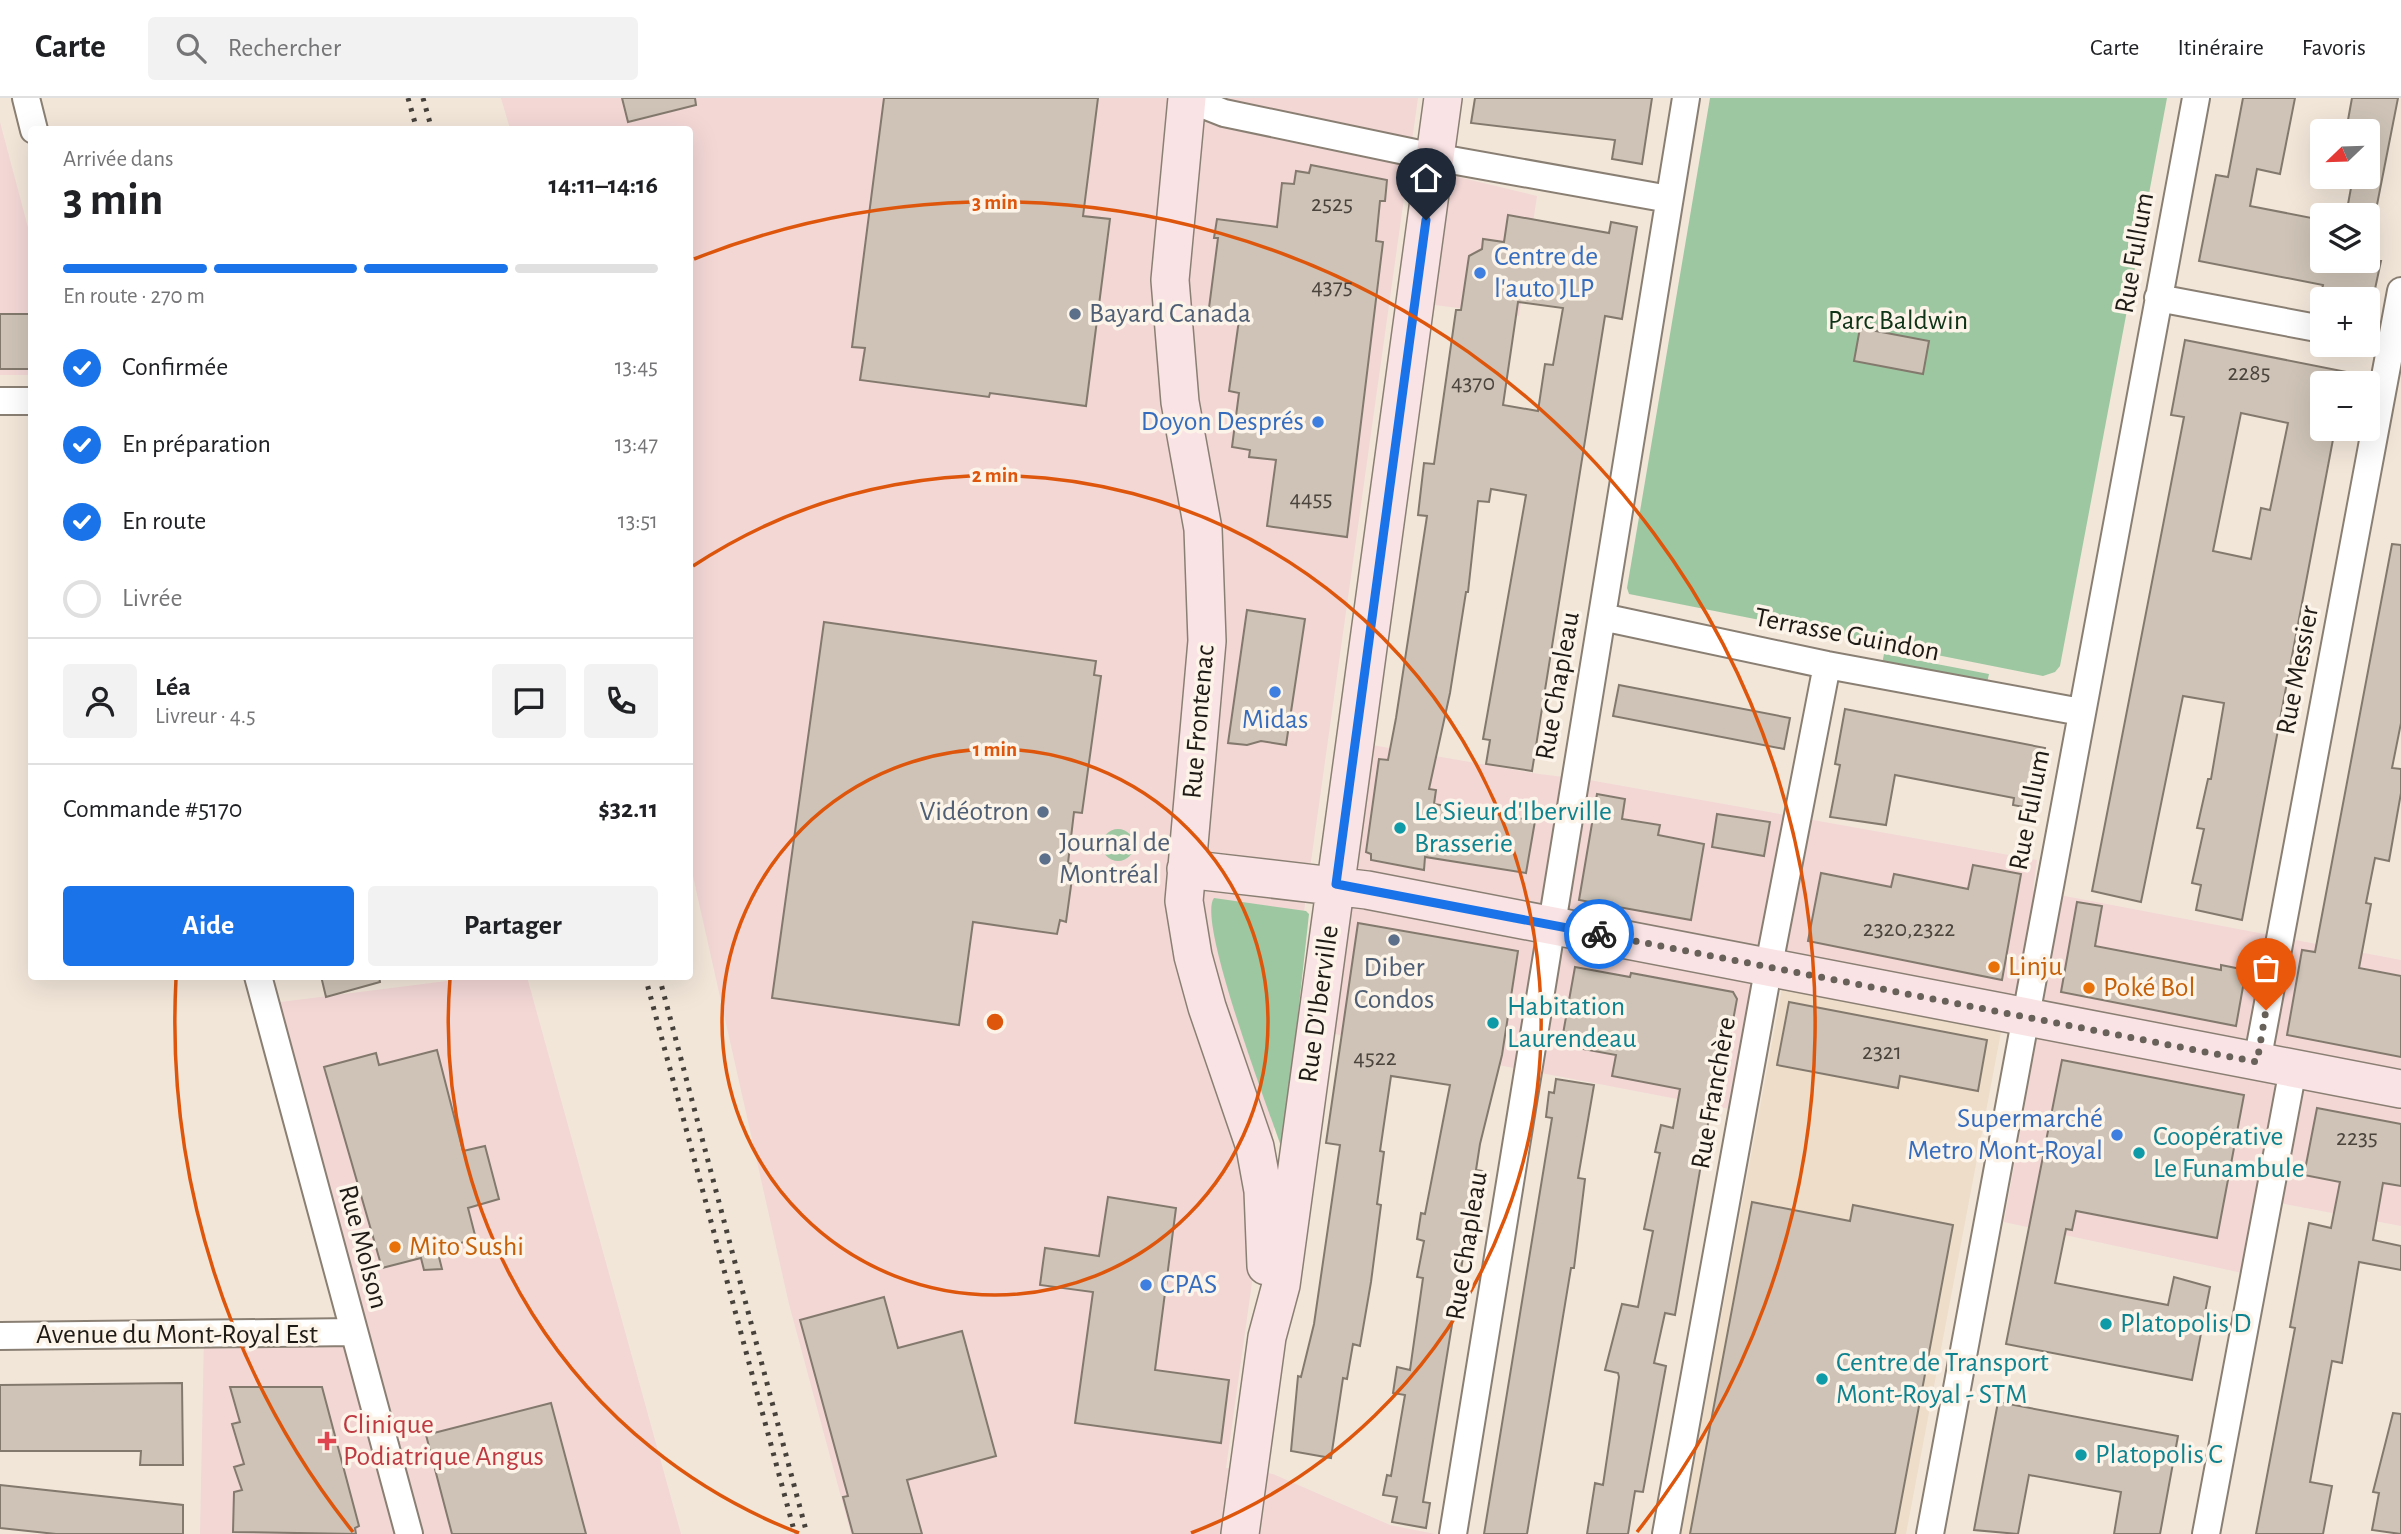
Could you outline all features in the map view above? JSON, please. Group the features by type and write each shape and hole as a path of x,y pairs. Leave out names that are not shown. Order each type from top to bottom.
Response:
{"main road":[{"name":"Rue Frontenac","path":"1187,98 1170,279 1180,402 1203,529 1208,641 1184,901 1193,956 1255,1147 1263,1191 1267,1337"},
{"name":"Rue D'Iberville","path":"1240,1534 1267,1337 1281,1284 1443,98"},
{"path":"1186,869 1336,884 1769,965 2401,1089"}],"street":[{"path":"26,98 33,126"},
{"path":"1187,98 1224,113 1434,157 1669,199"},
{"name":"Rue Chapleau","path":"1453,1534 1686,98"},
{"name":"Rue Fullum","path":"1930,1534 2196,98"},
{"name":"Rue Messier","path":"2257,1062 2387,341 2401,290"},
{"path":"2158,298 2310,326"},
{"path":"0,401 28,401"},
{"name":"Terrasse Guindon","path":"1602,617 1827,664 2081,712"},
{"name":"Rue Franchère","path":"1667,1534 1769,965 1827,664"},
{"name":"Rue Molson","path":"259,980 409,1534"},
{"path":"2206,1534 2293,1069"},
{"name":"Avenue du Mont-Royal Est","path":"0,1336 354,1332"}],"shaded area":[{"path":"501,98 1418,98 1226,1468 1273,1474 1390,1525 1435,1534 851,1534 789,1304 693,876 693,126 509,126"},
{"path":"0,122 28,228 28,375 0,375"},
{"path":"1450,175 1537,196 1519,316 1435,305"},
{"path":"1372,745 1589,780 2037,860 2033,890 2401,960 2401,1226 2280,1203 2266,1278 2004,1222 2043,1004 1759,946 1730,1109 1330,1033"},
{"path":"454,980 528,980 681,1534 200,1534 204,1335 353,1332 265,1004"},
{"path":"1782,988 2001,1032 1906,1534 1681,1534"}],"green space":[{"name":"Parc Baldwin","path":"1710,98 2167,98 2060,666 2055,672 2043,676 1629,594 1627,588"},
{"path":"1884,654 1989,674 1987,683 1882,664"},
{"path":"1118,829 1129,834 1134,845 1129,856 1118,861 1107,856 1102,845 1107,834"},
{"path":"1214,898 1306,911 1309,914 1283,1152 1225,979 1211,914"}],"building":[{"path":"622,98 695,98 696,105 628,122"},
{"path":"884,98 1098,98 1083,216 1110,219 1086,406 990,393 989,397 860,380 865,348 852,347"},
{"path":"1475,98 1652,98 1642,164 1612,159 1615,140 1471,123"},
{"path":"2243,98 2295,98 2280,174 2257,169 2250,206 2310,218 2310,273 2378,273 2375,287 2322,287 2199,261 2216,175 2228,177"},
{"path":"2352,98 2398,98 2377,203 2348,203 2351,189 2380,189 2380,119 2348,119"},
{"path":"1311,165 1387,180 1385,201 1380,201 1376,241 1383,242 1347,537 1267,526 1276,460 1249,457 1250,450 1232,447 1239,393 1229,391 1240,313 1209,308 1218,238 1214,238 1217,219 1277,227 1282,183 1294,184 1296,171 1309,173"},
{"path":"1508,215 1609,233 1611,222 1637,227 1622,319 1605,316 1532,771 1486,764 1490,740 1483,739 1526,495 1491,489 1489,502 1478,501 1468,592 1429,789 1436,790 1434,804 1535,821 1526,873 1425,857 1424,870 1371,860 1371,854 1366,852 1379,759 1388,760 1396,718 1427,516 1418,515 1424,463 1434,464 1456,310 1461,310 1469,256 1482,249 1483,239 1504,242","holes":["1518,302 1563,308 1553,365 1545,364 1538,411 1503,405"]},
{"path":"0,314 28,314 28,369 0,369"},
{"path":"1860,328 1929,341 1923,374 1854,361"},
{"path":"2185,340 2342,371 2310,371 2310,441 2333,441 2242,920 2196,910 2201,885 2192,883 2204,829 2197,828 2208,779 2211,779 2224,703 2183,696 2141,902 2092,891 2184,417 2171,415","holes":["2241,413 2288,423 2270,510 2261,508 2251,559 2213,551"]},
{"path":"2392,544 2401,545 2401,723 2392,768 2401,769 2401,793 2389,861 2375,858 2366,903 2371,904 2359,968 2401,976 2401,1057 2287,1035 2302,950 2315,952"},
{"path":"1247,610 1305,619 1286,745 1261,741 1247,745 1228,743"},
{"path":"824,622 1096,661 1094,675 1101,676 1082,813 1074,812 1068,863 1074,864 1066,922 1060,920 1057,934 973,922 959,1025 772,998"},
{"path":"1619,685 1790,718 1784,749 1613,716"},
{"path":"1845,709 2045,748 2034,809 2013,805 2014,798 1895,775 1886,825 1830,817 1840,765 1835,764"},
{"path":"1597,794 1625,799 1622,819 1660,825 1658,835 1704,844 1691,920 1579,900"},
{"path":"1717,814 1770,822 1764,856 1712,847"},
{"path":"1973,865 2021,874 2002,980 1808,941 1821,873 1891,887 1894,874 1968,889"},
{"path":"2077,902 2102,906 2095,946 2221,970 2221,965 2246,970 2236,1026 2061,992"},
{"path":"1358,923 1518,951 1502,1055 1480,1144 1476,1170 1483,1171 1478,1197 1473,1196 1423,1502 1430,1503 1426,1528 1392,1522 1397,1497 1383,1495 1387,1475 1391,1476 1405,1395 1393,1393 1397,1367 1410,1370 1423,1278 1417,1277 1424,1241 1417,1239 1421,1213 1425,1214 1450,1085 1391,1076 1380,1151 1384,1152 1377,1204 1381,1205 1371,1282 1360,1346 1353,1344 1347,1379 1343,1378 1331,1458 1291,1451 1298,1376 1301,1377 1314,1324 1340,1145 1326,1143"},
{"path":"1575,967 1630,977 1631,973 1733,992 1737,999 1719,1096 1713,1095 1675,1315 1665,1313 1654,1363 1666,1366 1643,1492 1635,1491 1628,1534 1587,1534 1595,1483 1603,1485 1619,1377 1618,1373 1605,1370 1622,1304 1638,1307 1653,1231 1644,1229 1660,1153 1655,1152 1661,1125 1673,1128 1680,1089 1612,1076 1616,1055 1561,1045"},
{"path":"322,980 380,980 380,982 326,997"},
{"path":"1789,1002 1987,1040 1978,1091 1900,1076 1898,1088 1777,1065"},
{"path":"437,1050 463,1151 485,1146 499,1199 468,1208 476,1239 437,1249 442,1269 424,1270 421,1258 382,1268 324,1067 376,1053 379,1065"},
{"name":"Coopérative Le Funambule","path":"2062,1060 2244,1095 2217,1238 2076,1211 2072,1230 2066,1229 2055,1283 2168,1305 2174,1277 2210,1287 2192,1380 2006,1344"},
{"path":"1556,1079 1594,1085 1578,1178 1585,1179 1574,1268 1571,1268 1527,1534 1484,1534 1552,1118 1546,1117 1549,1092 1554,1093"},
{"path":"2317,1108 2401,1124 2401,1186 2383,1183 2373,1240 2401,1246 2401,1270 2359,1262 2342,1363 2332,1361 2310,1482 2332,1486 2323,1534 2256,1534 2295,1328 2290,1327 2309,1223 2331,1228 2340,1182 2304,1175"},
{"path":"1108,1197 1176,1208 1155,1370 1229,1380 1221,1443 1075,1423 1093,1292 1040,1285 1045,1248 1099,1256"},
{"name":"Centre de Transport Mont-Royal - STM","path":"1752,1202 1850,1221 1853,1205 1953,1225 1895,1534 1690,1534"},
{"path":"884,1297 898,1348 962,1331 996,1456 907,1480 922,1534 853,1534 843,1497 848,1496 800,1320"},
{"path":"182,1383 183,1465 140,1465 141,1451 0,1451 0,1385"},
{"path":"230,1387 322,1387 359,1526 355,1528 356,1534 233,1532 234,1492 242,1490 234,1467 244,1464 232,1424 240,1422"},
{"name":"Platopolis C","path":"1998,1402 2178,1436 2160,1534 2114,1534 2121,1492 2029,1475 2018,1534 1974,1530"},
{"path":"551,1403 586,1534 452,1534 426,1435"},
{"path":"2393,1413 2401,1414 2401,1534 2372,1530 2379,1493 2373,1492"},
{"path":"0,1485 183,1505 183,1534 56,1534 0,1528"}],"railway":[{"path":"408,98 416,126"},
{"path":"423,98 431,126"},
{"path":"646,980 795,1534"},
{"path":"660,980 807,1534"}],"way so far":[{"path":"1599,934 2257,1062 2266,1010"}],"place":[{"name":"Centre de l'auto JLP","path":"1480,273"},
{"name":"Bayard Canada","path":"1075,314"},
{"name":"Doyon Després","path":"1318,422"},
{"name":"Midas","path":"1275,692"},
{"name":"Vidéotron","path":"1043,812"},
{"name":"Le Sieur d'Iberville Brasserie","path":"1400,828"},
{"name":"Journal de Montréal","path":"1045,859"},
{"name":"Diber Condos","path":"1394,940"},
{"name":"Linju","path":"1994,967"},
{"name":"Poké Bol","path":"2089,988"},
{"name":"Habitation Laurendeau","path":"1493,1023"},
{"name":"Supermarché Metro Mont-Royal","path":"2117,1135"},
{"name":"Coopérative Le Funambule","path":"2139,1153"},
{"name":"Mito Sushi","path":"395,1247"},
{"name":"CPAS","path":"1146,1285"},
{"name":"Platopolis D","path":"2106,1324"},
{"name":"Centre de Transport Mont-Royal - STM","path":"1822,1379"},
{"name":"Clinique Podiatrique Angus","path":"327,1441"},
{"name":"Platopolis C","path":"2081,1455"}],"route":[{"path":"1426,220 1336,884 1599,934"}]}
